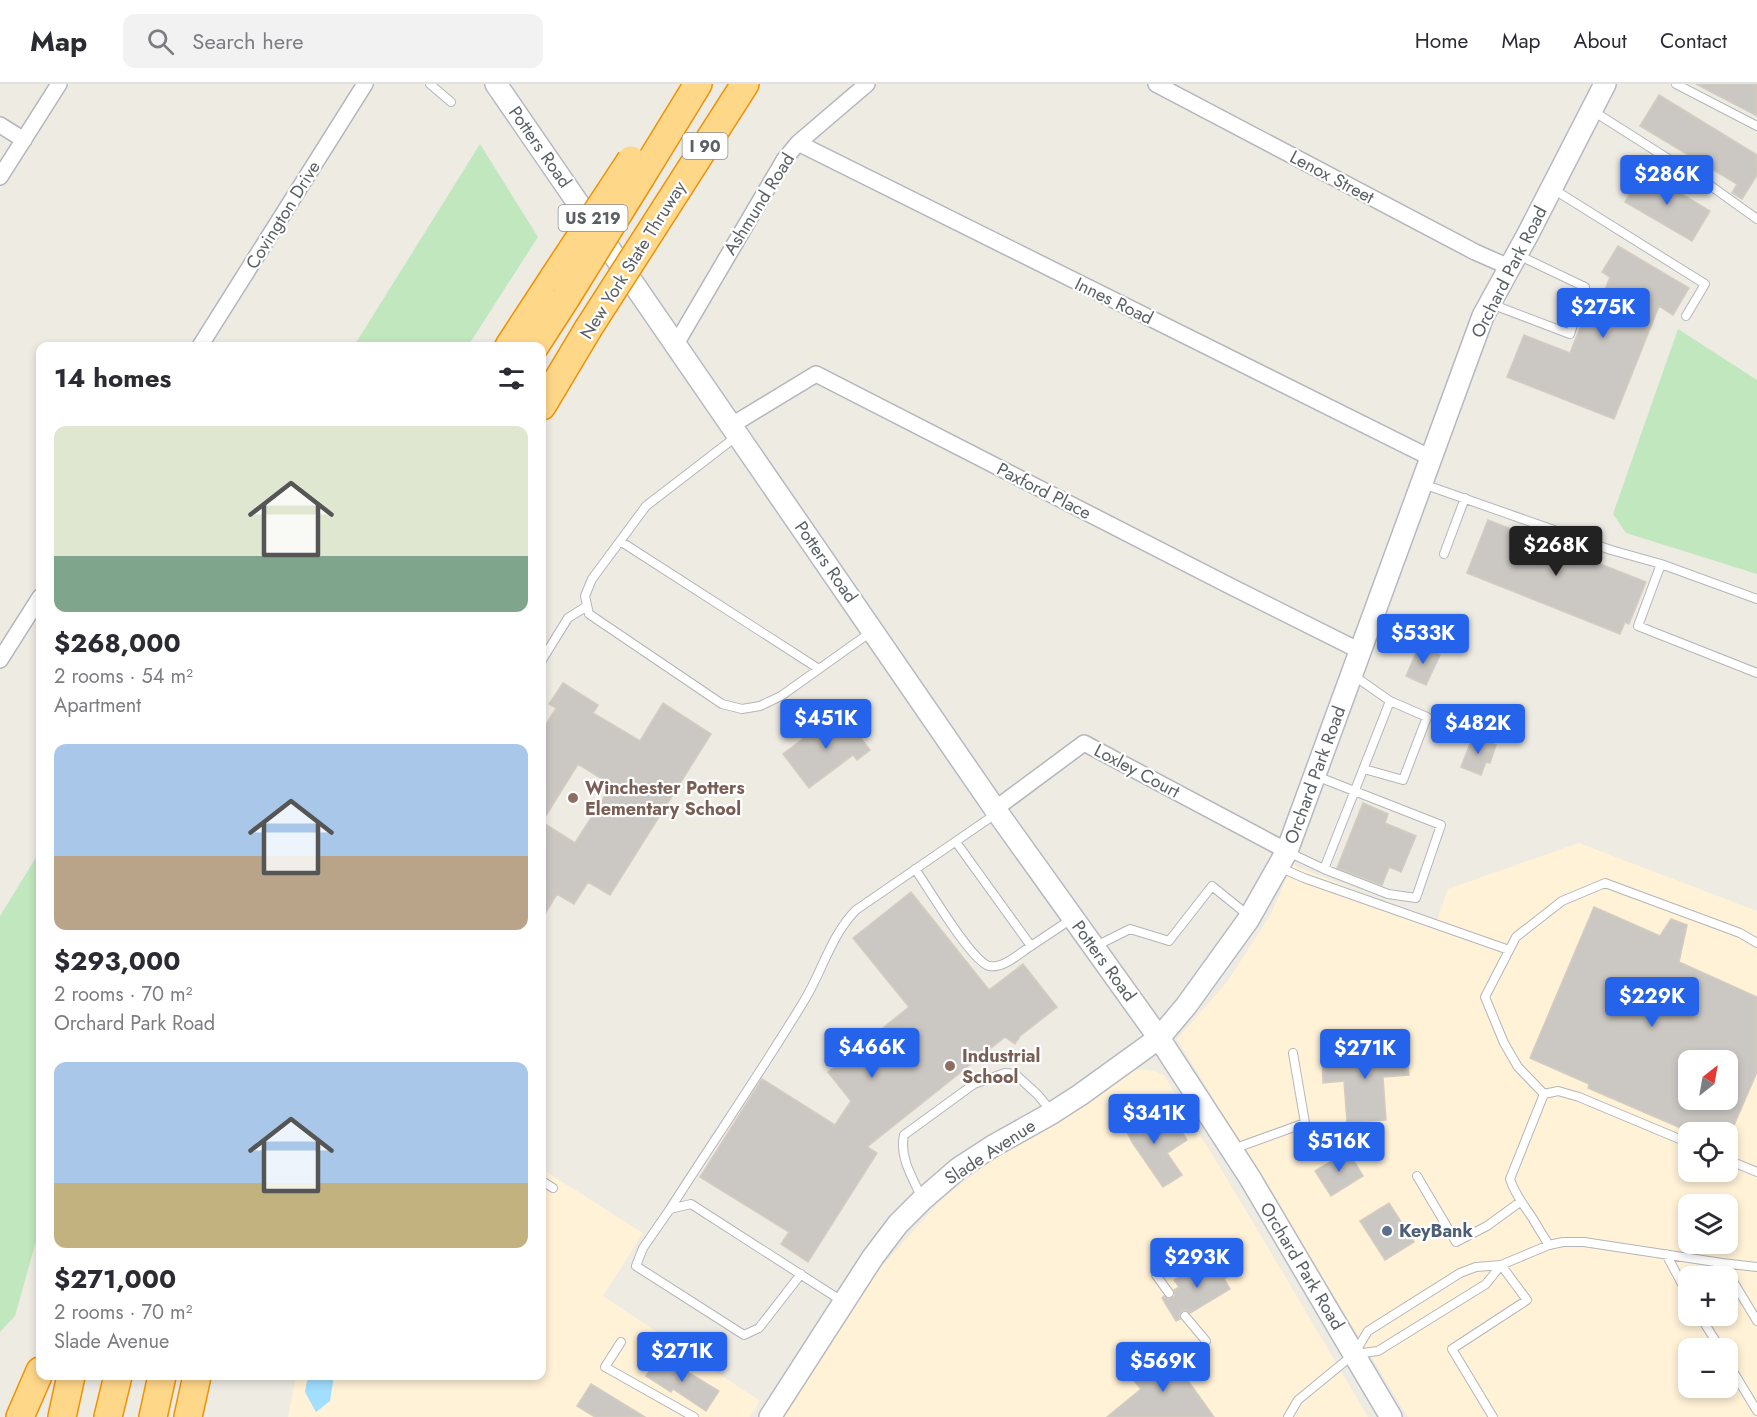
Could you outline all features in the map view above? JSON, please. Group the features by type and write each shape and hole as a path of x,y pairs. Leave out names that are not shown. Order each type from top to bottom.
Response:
{"highway":[{"name":"US 219","path":"512,342 560,287 636,169 680,84"},
{"name":"New York State Thruway","path":"636,169 698,84"},
{"name":"New York State Thruway","path":"546,399 588,329 745,84"},
{"name":"New York State Thruway","path":"537,342 560,287"},
{"path":"20,1417 36,1380"},
{"path":"62,1417 70,1380"},
{"path":"108,1417 117,1380"},
{"path":"153,1417 161,1380"},
{"path":"188,1417 196,1380"}],"street":[{"path":"0,177 59,84"},
{"name":"Covington Drive","path":"203,342 365,84"},
{"name":"Potters Road","path":"496,84 997,811 1160,1038"},
{"name":"Ashmund Road","path":"676,344 776,172 798,143 867,84"},
{"name":"Lenox Street","path":"1156,84 1475,252 1513,261"},
{"name":"Orchard Park Road","path":"1391,1417 1232,1150 1160,1038 1250,917 1282,859 1483,316 1592,111 1603,85"},
{"path":"0,125 24,140"},
{"name":"Innes Road","path":"798,143 1431,458"},
{"name":"Paxford Place","path":"735,430 816,374 1360,651"},
{"path":"0,660 36,603"},
{"name":"Loxley Court","path":"997,811 1084,743 1282,859"},
{"name":"Slade Avenue","path":"770,1417 891,1233 922,1200 967,1163 1080,1095 1160,1038"}],"lane":[{"path":"430,84 451,102"},
{"path":"1677,84 1757,126"},
{"path":"1592,111 1711,186 1757,219"},
{"path":"1551,188 1705,284 1686,316"},
{"path":"1490,303 1570,334 1585,287 1513,261"},
{"path":"735,430 646,506 592,579 585,596 589,614 722,704 742,709 760,706 781,696 873,631"},
{"path":"1422,483 1757,599"},
{"path":"1444,554 1465,498"},
{"path":"620,541 819,669"},
{"path":"1661,564 1638,626 1757,673"},
{"path":"546,654 568,618 587,606"},
{"path":"1352,674 1390,701 1427,717 1403,780 1364,769"},
{"path":"1324,869 1390,701"},
{"path":"1282,859 1324,869 1388,894 1416,898 1441,825 1315,775"},
{"path":"801,1274 759,1328 744,1335 636,1266 643,1248 806,999 826,956 848,918 856,910 956,842 997,811"},
{"path":"956,842 1031,946"},
{"path":"1282,859 1304,878 1509,950"},
{"path":"915,869 966,945 979,960 990,966 1002,965 1073,918"},
{"path":"1544,1094 1518,1067 1504,1043 1485,998 1516,937 1562,902 1605,883 1740,933 1757,943"},
{"path":"1094,947 1130,929 1169,941 1212,886 1250,917"},
{"path":"1232,1150 1305,1123 1293,1053"},
{"path":"922,1200 905,1161 904,1135 974,1084 1005,1073 1015,1074 1038,1095 1052,1113"},
{"path":"1544,1094 1558,1091 1579,1097 1678,1138"},
{"path":"1544,1094 1510,1179 1520,1202 1549,1245"},
{"path":"1738,1164 1757,1172"},
{"path":"1417,1176 1456,1242 1487,1226 1520,1202"},
{"path":"546,1184 553,1188"},
{"path":"670,1209 691,1204 844,1302"},
{"path":"1288,1417 1298,1400 1354,1354 1368,1331 1460,1273 1476,1266 1502,1266 1549,1245 1584,1242 1757,1267"},
{"path":"1666,1254 1678,1277"},
{"path":"1722,1263 1757,1322"},
{"path":"1354,1354 1378,1351 1486,1284 1502,1266"},
{"path":"1493,1417 1452,1349 1527,1300 1502,1266"},
{"path":"1156,1275 1169,1293"},
{"path":"1185,1316 1206,1341"},
{"path":"621,1342 605,1367 694,1417"},
{"path":"1738,1379 1757,1411"}],"shaded area":[{"path":"1579,843 1757,911 1757,1417 1408,1417 1177,1039 1227,982 1271,914 1292,865 1436,922 1448,889"},
{"path":"1138,1069 1164,1075 1368,1417 781,1417 878,1271 939,1202 989,1162 1126,1074"},
{"path":"546,1172 643,1233 603,1296 760,1401 750,1417 288,1417 295,1380 546,1380"}],"green space":[{"path":"480,144 538,237 471,342 356,342"},
{"path":"1678,329 1757,380 1757,574 1626,533 1613,514"},
{"path":"36,858 36,1241 15,1316 0,1332 0,916"}],"water":[{"path":"307,1380 333,1380 330,1401 316,1412 305,1392"}],"building":[{"path":"1696,84 1757,84 1757,116"},
{"path":"1659,95 1757,155 1757,175 1742,199 1732,193 1737,184 1640,126"},
{"path":"1643,171 1710,211 1692,241 1625,202"},
{"path":"1618,246 1689,288 1673,315 1659,306 1614,419 1507,377 1524,335 1570,353 1592,298 1600,302 1610,277 1602,272"},
{"path":"1488,520 1646,582 1629,624 1625,622 1620,634 1467,573"},
{"path":"1419,646 1440,655 1426,685 1406,676"},
{"path":"563,683 598,705 593,713 640,741 663,703 711,734 610,895 588,882 574,904 557,894 546,912 546,825 575,843 612,785 578,764 546,816 546,724 556,708 549,704"},
{"path":"840,711 870,750 857,760 853,755 809,788 783,754"},
{"path":"1473,736 1496,745 1490,763 1486,762 1481,775 1461,767"},
{"path":"1363,803 1388,814 1385,823 1416,836 1401,872 1389,867 1382,885 1337,868"},
{"path":"911,892 989,990 1023,964 1057,1007 1020,1036 1015,1044 1005,1037 867,1147 877,1153 808,1262 781,1244 789,1232 700,1177 762,1079 835,1125 851,1101 828,1072 909,1007 853,938"},
{"path":"1594,907 1660,936 1671,919 1687,925 1679,962 1757,997 1757,1072 1735,1122 1678,1122 1678,1127 1588,1088 1589,1084 1530,1058"},
{"path":"1407,1049 1409,1075 1383,1077 1386,1120 1347,1122 1344,1081 1323,1083 1322,1055"},
{"path":"1139,1106 1153,1136 1176,1122 1187,1140 1167,1153 1182,1175 1163,1187 1132,1142 1119,1115"},
{"path":"1348,1151 1363,1176 1331,1196 1315,1171"},
{"name":"KeyBank","path":"1389,1203 1414,1242 1385,1260 1360,1221"},
{"path":"1211,1258 1227,1277 1224,1279 1230,1289 1190,1313 1186,1310 1182,1311 1179,1315 1180,1319 1176,1321 1162,1298 1164,1296 1169,1299 1175,1295 1174,1290 1179,1287 1174,1280"},
{"path":"1166,1350 1214,1417 1107,1417 1141,1389 1131,1377"},
{"path":"659,1355 719,1391 706,1411 673,1389 671,1392 646,1376"},
{"path":"591,1384 645,1417 595,1417 577,1406"}],"place":[{"name":"Winchester Potters Elementary School","path":"573,798"},
{"name":"Industrial School","path":"950,1066"},
{"name":"KeyBank","path":"1387,1231"}]}
